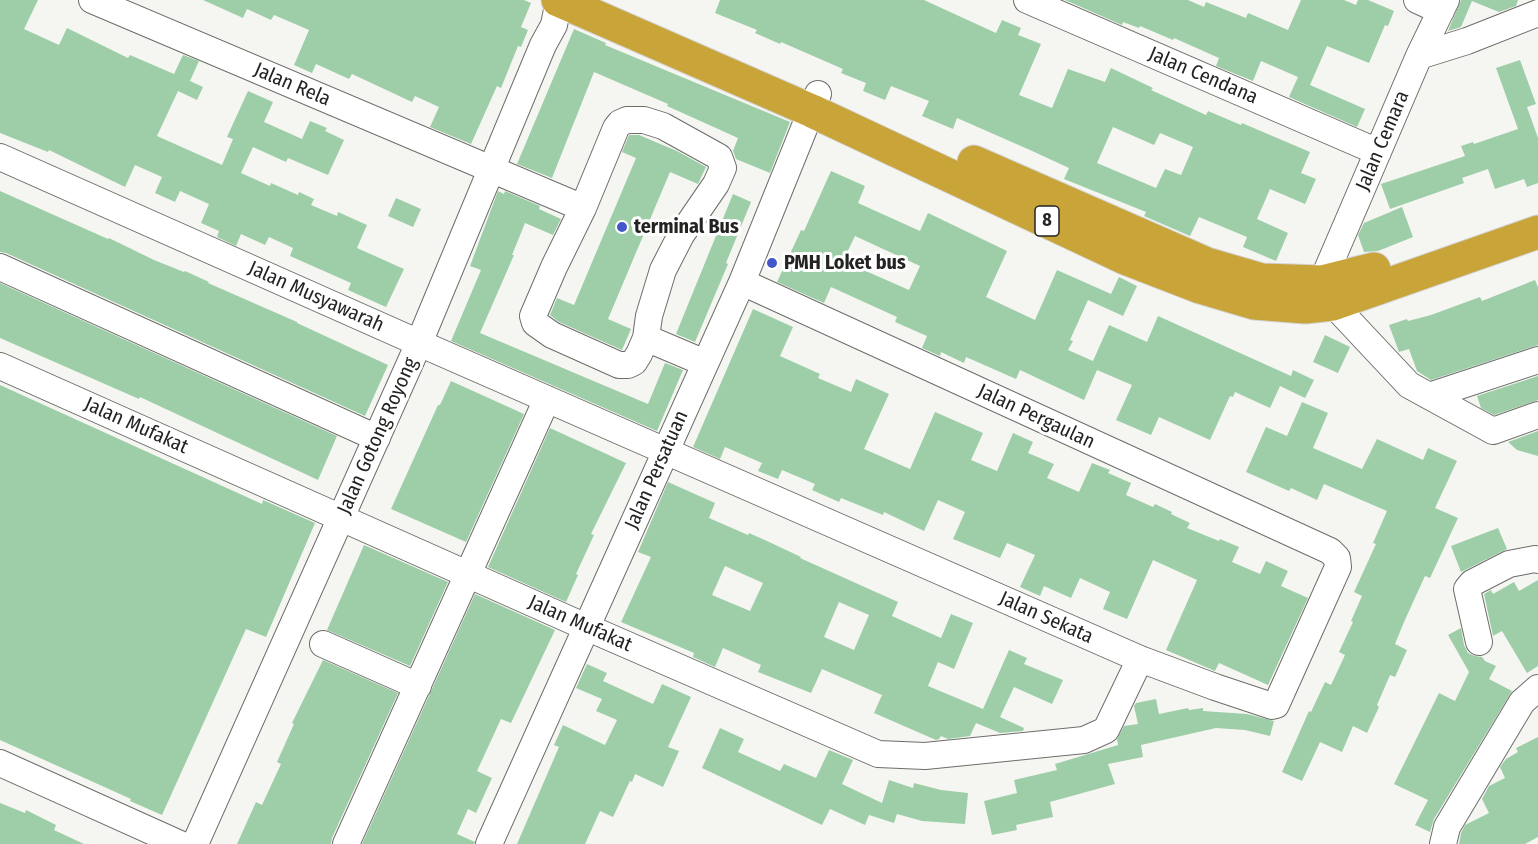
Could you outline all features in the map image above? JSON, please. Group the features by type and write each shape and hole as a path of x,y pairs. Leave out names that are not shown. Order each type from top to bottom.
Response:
{"highway":[{"name":"8","path":"569,5 815,102 1207,264 1262,280 1327,293 1538,232"},
{"name":"8","path":"1327,293 1374,269 1538,211"}],"street":[{"name":"Jalan Rela","path":"92,0 583,208"},
{"name":"Jalan Cendana","path":"1027,0 1378,152"},
{"path":"1418,0 1443,5"},
{"name":"Jalan Gotong Royong","path":"195,844 419,344 543,45 569,5"},
{"name":"Jalan Cemara","path":"1327,293 1378,152 1443,5"},
{"path":"1419,56 1467,42 1538,13"},
{"name":"Jalan Persatuan","path":"489,844 742,282 815,102"},
{"path":"627,120 644,120 663,126 719,157 722,162 720,177 681,235 663,270 649,316 646,338 634,362 628,365 619,365 571,345 535,323 534,310 583,208 616,128 627,120"},
{"name":"Jalan Musyawarah","path":"0,157 665,451"},
{"path":"0,267 377,438"},
{"name":"Jalan Pergaulan","path":"742,282 1330,551"},
{"path":"1327,293 1408,385 1493,431 1538,415"},
{"path":"646,338 705,363"},
{"path":"1429,396 1538,360"},
{"name":"Jalan Mufakat","path":"0,366 586,627 878,754 925,756 1084,740 1106,730 1140,659"},
{"path":"346,844 547,399"},
{"name":"Jalan Sekata","path":"665,451 1140,659 1272,706 1276,705 1338,567 1337,558 1330,551"},
{"path":"1479,642 1467,589 1472,583 1509,564 1538,560"},
{"path":"323,644 418,686"},
{"path":"1443,844 1447,827 1521,702 1538,688"},
{"path":"0,763 141,836 180,844"}],"building":[{"path":"0,0 38,0 24,29 59,45 67,28 128,58 130,55 174,74 183,55 199,61 190,81 203,87 197,100 178,91 157,136 222,165 233,139 227,137 248,91 273,102 264,122 302,139 310,121 327,128 325,131 344,140 328,175 288,158 286,162 253,147 241,173 270,186 271,183 298,195 299,192 314,199 311,205 337,216 338,212 367,225 357,248 404,269 386,307 348,290 351,283 290,256 293,248 269,237 265,245 241,234 236,246 217,237 219,231 201,223 209,204 180,191 175,202 155,193 162,177 135,165 125,187 49,150 48,152 0,133"},
{"path":"203,0 524,0 531,3 521,27 528,30 521,47 518,46 501,88 497,86 471,144 430,127 439,107 415,96 412,102 352,74 349,79 316,64 312,73 294,65 309,30 274,15 271,20 247,9 243,18"},
{"path":"720,0 924,0 996,33 1002,20 1021,28 1018,35 1041,44 1019,95 1052,108 1068,69 1105,82 1111,68 1153,88 1151,90 1206,115 1208,111 1241,125 1242,123 1310,152 1301,173 1316,179 1305,204 1270,189 1257,219 1288,233 1276,261 1243,247 1247,237 1199,217 1190,236 1144,216 1146,212 1064,179 1069,168 1030,150 957,118 953,129 922,116 929,101 891,86 885,100 863,91 866,83 841,73 843,69 781,42 780,44 755,33 757,30 715,13","holes":["1113,127 1154,145 1160,133 1193,147 1181,175 1165,169 1156,188 1097,163"]},
{"path":"1065,0 1188,0 1204,7 1206,2 1246,18 1248,13 1288,30 1301,0 1344,0 1356,5 1358,0 1368,0 1394,11 1388,26 1385,25 1369,63 1327,46 1310,85 1365,109 1357,127 1289,97 1298,77 1261,61 1253,81 1216,66 1219,58 1174,38 1173,40 1140,26 1139,28 1123,22 1122,25"},
{"path":"1461,0 1518,0 1516,6 1499,12 1472,1 1461,27 1448,31"},
{"path":"574,29 606,43 605,45 790,122 770,173 736,159 733,151 738,138 594,72 552,178 517,164"},
{"path":"1520,60 1536,104 1527,107 1538,138 1538,183 1527,187 1524,179 1495,189 1488,169 1462,178 1464,183 1390,209 1381,184 1465,156 1461,146 1518,129 1496,68"},
{"path":"629,135 639,135 677,151 706,167 698,184 670,172 608,319 631,329 622,350 559,322 550,315 557,298 574,305 636,158 622,152"},
{"path":"831,171 865,186 858,203 920,231 928,213 1007,251 986,297 1035,320 1057,270 1111,294 1119,277 1137,286 1123,316 1088,300 1070,340 1073,341 1068,350 1093,361 1109,325 1147,342 1158,316 1291,376 1293,370 1314,380 1305,398 1280,386 1270,408 1235,392 1233,397 1230,396 1210,440 1159,417 1151,435 1116,420 1132,385 1097,370 1084,400 1020,370 1016,379 966,357 964,363 941,352 940,356 922,348 927,336 895,322 897,317 831,287 824,303 777,282 801,230 804,231","holes":["855,236 920,266 909,290 843,261"]},
{"path":"0,191 154,260 185,271 388,365 365,416 0,252"},
{"path":"498,191 504,194 505,191 540,206 539,209 561,219 553,235 525,223 512,255 514,255 480,333 648,404 665,363 683,370 657,431 451,341 481,270 470,266"},
{"path":"733,194 751,202 695,342 676,334"},
{"path":"396,198 421,209 413,227 388,216"},
{"path":"1402,207 1413,237 1378,251 1364,252 1358,235 1364,223"},
{"path":"1535,280 1538,287 1538,345 1431,380 1417,371 1409,349 1399,352 1389,325 1431,315 1480,297 1482,301"},
{"path":"0,283 337,436 318,480 140,397 139,399 0,338"},
{"path":"753,309 793,327 780,356 820,374 818,378 851,392 856,379 889,394 864,449 910,469 935,412 983,433 971,460 997,471 1013,433 1033,442 1028,453 1054,464 1047,478 1079,492 1092,463 1110,470 1108,473 1131,483 1126,495 1153,507 1155,504 1172,512 1171,514 1190,523 1187,528 1239,547 1232,562 1260,574 1266,561 1288,571 1281,586 1308,598 1268,685 1219,663 1215,671 1166,650 1197,580 1153,560 1127,619 1103,609 1110,592 1080,578 1071,598 1044,586 1040,596 1020,587 1035,555 1007,543 1000,558 953,539 965,512 938,500 924,531 884,512 883,515 841,498 839,502 812,490 815,484 782,470 778,479 758,471 762,463 725,447 720,459 693,447"},
{"path":"1325,335 1350,347 1338,373 1313,362"},
{"path":"1538,376 1538,400 1494,415 1481,408 1477,396"},
{"path":"451,381 524,414 466,542 391,509"},
{"path":"0,385 262,504 263,500 315,523 266,637 246,629 162,815 0,740"},
{"path":"1302,402 1328,413 1313,448 1362,469 1377,439 1423,460 1428,448 1457,461 1435,508 1458,518 1430,578 1425,576 1404,622 1395,644 1407,650 1395,677 1390,675 1367,733 1353,726 1342,752 1320,742 1302,781 1282,772 1309,711 1311,712 1325,682 1331,685 1345,655 1339,652 1362,596 1354,592 1376,544 1373,543 1387,511 1324,484 1317,500 1291,488 1289,491 1246,472 1266,427 1287,436"},
{"path":"550,428 626,463 591,534 594,535 566,602 488,567"},
{"path":"1538,431 1538,456 1517,450 1508,442"},
{"path":"668,482 715,503 709,518 748,535 749,533 898,602 892,616 941,638 951,614 973,623 954,669 938,662 928,686 983,709 1009,650 1027,658 1024,664 1063,680 1052,704 1014,687 1000,717 1024,728 1023,731 1000,733 976,723 970,736 948,739 941,736 936,740 874,713 882,695 822,669 811,693 758,672 761,665 723,648 715,667 693,657 694,653 621,622 651,557 638,552","holes":["725,566 763,583 750,611 712,595","839,602 869,615 854,650 824,637"]},
{"path":"1498,528 1507,549 1461,572 1451,546"},
{"path":"364,545 448,582 410,666 327,630"},
{"path":"1538,580 1538,666 1527,673 1502,631 1493,636 1484,594 1491,590 1493,594 1514,582 1519,591"},
{"path":"475,594 555,630 511,723 501,719 477,771 492,778 476,813 468,809 457,834 475,842 474,844 362,844"},
{"path":"1461,628 1468,653 1482,657 1496,666 1489,679 1512,691 1434,819 1430,832 1415,825 1428,800 1394,784 1439,693 1455,701 1469,672 1448,635"},
{"path":"323,660 398,693 331,844 237,844 256,802 262,805 281,764 277,762 294,724 292,723"},
{"path":"587,664 607,673 603,681 653,704 662,684 691,697 668,747 679,751 663,787 635,774 613,817 600,811 585,844 517,844 559,747 554,745 563,725 605,745 617,720 596,711 602,699 576,688"},
{"path":"1156,699 1159,714 1188,708 1189,710 1203,708 1203,711 1247,714 1274,721 1270,736 1245,730 1216,728 1141,745 1143,757 1108,764 1115,784 1050,802 1053,817 1016,825 1017,830 992,835 984,801 1017,793 1014,780 1057,770 1055,764 1118,745 1117,739 1124,726 1138,724 1134,706 1136,703"},
{"path":"720,728 744,739 738,752 780,771 784,764 816,778 829,750 853,760 842,784 882,803 889,780 913,788 914,783 941,790 968,793 965,824 922,821 897,814 894,823 869,815 865,825 830,809 822,825 702,768"},
{"path":"1538,737 1538,837 1525,844 1459,844 1465,825 1489,813 1482,799 1489,786 1505,778 1500,767 1506,759 1518,752 1516,748"},
{"path":"0,803 25,813 26,810 56,825 54,830 84,844 0,844"}],"place":[{"name":"terminal Bus","path":"622,227"},
{"name":"PMH Loket bus","path":"772,263"}]}
